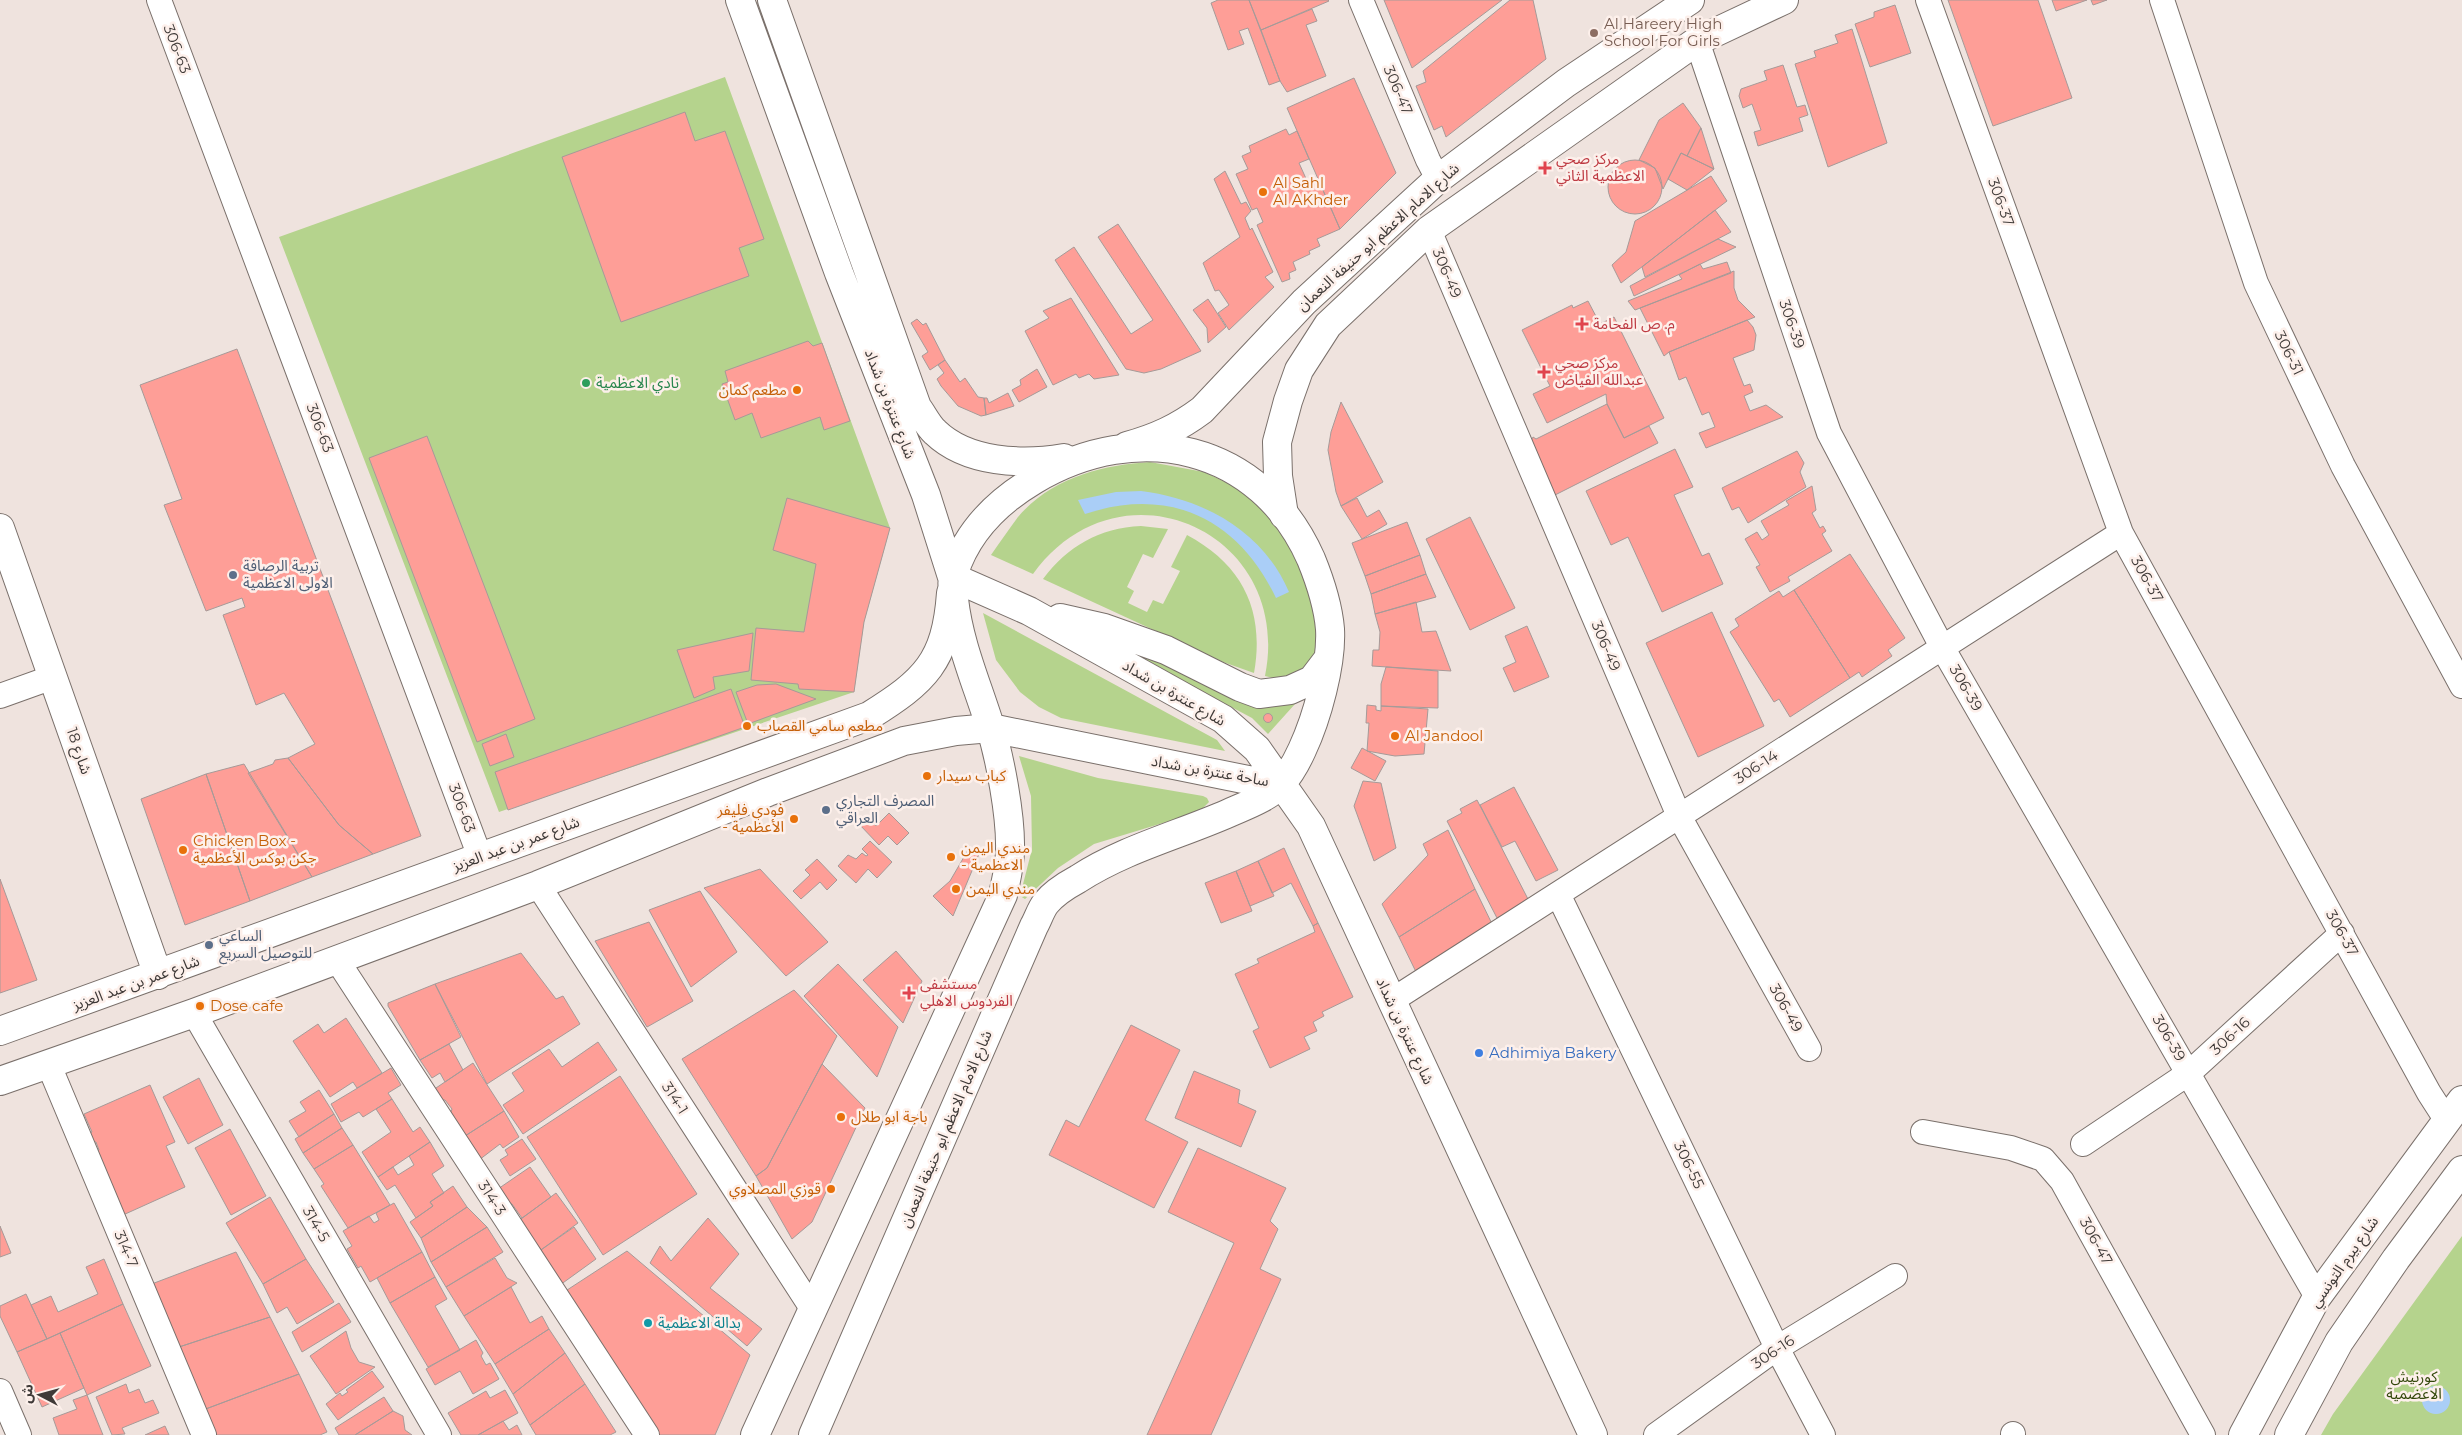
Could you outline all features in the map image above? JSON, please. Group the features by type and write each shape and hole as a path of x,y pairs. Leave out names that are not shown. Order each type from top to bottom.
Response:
{"main road":[{"name":"شارع عنترة بن شداد","path":"740,0 839,273 926,495 952,577 1029,611 1223,719 1257,749 1311,826 1593,1435"},
{"name":"شارع عنترة بن شداد","path":"772,0 917,406 934,431 951,445 1000,460 1046,461 1085,455"},
{"name":"شارع الامام الاعظم ابو حنيفة النعمان","path":"1125,447 1158,437 1182,425 1202,410 1304,302 1438,179 1566,83 1690,0"},
{"name":"شارع الامام الاعظم ابو حنيفة النعمان","path":"1284,514 1278,476 1277,442 1299,370 1328,325 1429,230 1697,41 1784,0"},
{"name":"ساحة عنترة بن شداد","path":"1125,447 1166,447 1205,457 1242,475 1274,501 1299,533 1321,582 1330,628 1329,657 1315,715 1302,751 1281,783 1248,780 991,728 964,648 955,609 952,577 965,547 982,522 1008,495 1048,472 1085,455 1125,447"},
{"name":"شارع 18","path":"0,528 158,975"},
{"name":"شارع عمر بن عبد العزيز","path":"0,1031 869,716 905,694 926,674 940,651 949,613 952,577"},
{"path":"1029,611 1104,628 1166,650 1240,687 1260,694 1290,690 1312,680 1322,670 1329,657"},
{"path":"0,1081 194,1013 538,886 768,792 904,741 956,731 991,728 1005,795 1011,846 1009,869 1003,895 755,1435"},
{"name":"شارع الامام الاعظم ابو حنيفة النعمان","path":"813,1435 1034,926 1047,903 1067,885 1099,865 1246,806 1264,797 1281,783"},
{"name":"شارع بيرم التونسي","path":"2243,1435 2317,1297 2454,1110"},
{"path":"2289,1435 2339,1342 2396,1259 2462,1170"}],"street":[{"name":"306-63","path":"159,0 480,857"},
{"name":"306-47","path":"1361,0 1428,160 1438,179"},
{"name":"306-37","path":"1928,0 2121,533 2429,1093 2454,1110"},
{"name":"306-31","path":"2162,0 2256,283 2343,466 2462,686"},
{"name":"306-39","path":"1697,41 1829,433 1942,647 2190,1073 2317,1297"},
{"name":"306-49","path":"1429,230 1679,816 1809,1049"},
{"name":"306-14","path":"1391,1001 2121,533"},
{"path":"0,696 53,677"},
{"name":"314-1","path":"538,886 813,1310"},
{"name":"306-55","path":"1558,894 1777,1348 1823,1435"},
{"name":"306-16","path":"2083,1144 2190,1073 2342,933"},
{"name":"314-3","path":"337,960 647,1435"},
{"name":"314-5","path":"194,1013 439,1435"},
{"name":"314-7","path":"48,1063 204,1435"},
{"name":"306-47","path":"1923,1132 2011,1148 2043,1159 2062,1181 2203,1435"},
{"name":"306-16","path":"1656,1435 1777,1348 1895,1276"},
{"path":"0,1391 19,1435"}],"green space":[{"name":"نادي الاعظمية","path":"725,77 890,528 864,622 854,692 499,812 279,237"},
{"path":"1150,462 1204,472 1236,487 1263,507 1297,550 1317,602 1316,664 1281,680 1265,676 1267,625 1253,582 1227,549 1192,526 1152,516 1110,519 1069,538 1033,574 991,555 1018,517 1046,492 1062,483 1096,470"},
{"path":"1141,526 1168,529 1153,558 1143,554 1127,587 1134,591 1128,603 1147,612 1153,600 1163,604 1180,571 1171,567 1187,535 1223,560 1246,592 1256,630 1257,650 1254,673 1223,662 1043,579 1063,557 1086,541 1111,530"},
{"path":"983,613 1217,740 1225,751 1061,718 1039,707 1020,692 996,660"},
{"path":"1113,644 1299,696 1295,704 1268,734 1252,718"},
{"path":"1019,756 1098,778 1203,796 1209,802 1199,812 1094,844 1058,868 1025,899 1020,896 1032,849 1031,796"},
{"name":"كورنيش الاعضمية","path":"2462,1236 2462,1435 2321,1435 2333,1414"}],"water":[{"path":"1141,491 1187,502 1209,510 1229,522 1247,535 1264,552 1278,570 1289,592 1276,598 1260,570 1242,547 1221,529 1198,516 1172,507 1145,504 1116,506 1085,514 1078,500 1116,492"},
{"path":"2436,1386 2446,1390 2450,1400 2446,1410 2436,1414 2426,1410 2422,1400 2426,1390"}],"building":[{"path":"1218,0 1249,0 1280,81 1269,85 1248,28 1239,31 1244,44 1228,50 1211,3"},
{"path":"1249,0 1328,0 1329,1 1261,30"},
{"path":"1384,0 1502,0 1412,68"},
{"path":"1510,0 1533,0 1546,59 1446,137 1442,126 1434,130 1416,86 1426,82 1423,71"},
{"path":"1948,0 2038,0 2072,98 1993,126"},
{"path":"2052,0 2087,0 2056,11"},
{"path":"2091,0 2107,0 2093,5"},
{"path":"1895,5 1911,53 1870,67 1855,24 1874,17 1874,12"},
{"path":"1312,9 1317,21 1306,25 1326,76 1287,92 1280,81 1261,30"},
{"path":"1852,29 1887,143 1828,167 1795,64 1816,57 1814,51 1838,43 1835,35"},
{"path":"1783,65 1797,107 1805,105 1808,115 1799,118 1803,131 1758,146 1754,132 1761,130 1752,104 1743,108 1739,96 1741,89 1767,80 1764,71"},
{"path":"1354,78 1396,173 1340,229 1287,108"},
{"path":"1683,103 1701,128 1687,156 1681,153 1663,189 1655,168 1639,160 1659,120"},
{"path":"685,112 695,141 725,131 764,239 739,248 749,276 621,322 562,157"},
{"path":"1701,128 1714,169 1687,156"},
{"path":"1286,129 1289,135 1297,131 1309,159 1299,163 1308,183 1318,179 1340,229 1317,239 1320,246 1309,251 1310,254 1293,262 1296,270 1289,273 1290,279 1282,282 1257,225 1263,222 1257,208 1252,210 1236,174 1248,169 1242,156 1251,152 1249,146"},
{"path":"1681,153 1714,169 1687,190 1668,179"},
{"path":"1635,160 1645,162 1654,168 1660,177 1662,187 1660,197 1654,206 1645,212 1635,214 1625,212 1616,206 1610,197 1608,187 1610,177 1616,168 1625,162"},
{"path":"1225,171 1241,204 1246,202 1251,211 1245,218 1250,230 1252,228 1273,272 1265,277 1274,287 1229,330 1218,313 1229,305 1219,290 1215,291 1203,263 1240,237 1214,179"},
{"path":"1711,176 1727,201 1621,283 1612,265 1626,252 1635,221"},
{"path":"1715,210 1731,232 1645,277 1642,267"},
{"path":"1118,224 1201,351 1161,369 1144,373 1126,369 1055,260 1074,247 1131,334 1153,320 1098,237"},
{"path":"1718,239 1736,247 1634,296 1630,286"},
{"path":"1727,262 1731,273 1635,310 1628,301 1682,279 1679,275 1700,264 1703,269"},
{"path":"1734,271 1734,288 1738,300 1755,317 1669,352 1664,356 1640,308"},
{"path":"1071,298 1119,375 1094,379 1089,374 1079,378 1076,374 1053,385 1025,331 1049,318 1043,311"},
{"path":"1208,299 1226,327 1208,343 1207,328 1193,310"},
{"path":"1588,301 1600,324 1614,317 1664,418 1624,438 1607,404 1606,394 1547,423 1533,394 1550,386 1522,330 1572,305 1573,308"},
{"path":"917,319 923,325 926,323 945,360 930,370 922,356 928,352 911,323"},
{"path":"1747,320 1753,327 1756,335 1754,350 1733,358 1744,386 1750,384 1753,392 1744,396 1750,411 1766,405 1783,417 1706,448 1699,433 1715,427 1709,412 1702,415 1686,377 1679,380 1669,352"},
{"path":"808,341 813,346 822,343 850,421 824,430 820,417 761,438 752,413 735,420 722,384 728,382 725,371"},
{"path":"237,349 421,836 373,854 339,825 288,758 315,744 284,693 256,705 223,615 245,607 242,598 206,611 164,505 182,499 140,385"},
{"path":"945,360 960,382 965,378 978,397 984,398 986,415 981,416 958,406 941,386 937,379 944,373 938,365"},
{"path":"1037,369 1047,387 1019,402 1012,390 1021,385 1020,380"},
{"path":"1008,393 1014,406 986,415 984,398 987,398 989,403"},
{"path":"1341,402 1383,482 1341,506 1336,492 1328,450 1331,432"},
{"path":"1607,404 1624,438 1649,426 1658,443 1555,495 1529,445 1533,437 1536,439"},
{"path":"427,436 535,719 477,742 369,458"},
{"path":"1675,449 1693,487 1674,495 1702,556 1709,553 1723,584 1662,612 1628,537 1611,545 1586,491"},
{"path":"1797,451 1804,463 1800,472 1806,487 1748,523 1739,507 1732,510 1722,488"},
{"path":"1812,486 1816,510 1812,513 1820,528 1823,526 1826,531 1822,534 1832,551 1788,577 1790,581 1770,592 1756,567 1760,565 1745,539 1757,532 1762,540 1769,535 1761,521 1789,505 1786,501"},
{"path":"787,498 890,528 864,622 854,692 799,689 798,684 751,680 756,628 804,632 816,564 773,550"},
{"path":"1357,498 1367,517 1379,510 1387,524 1362,539 1341,506"},
{"path":"1470,517 1515,608 1470,630 1426,539"},
{"path":"1407,522 1420,555 1365,576 1352,543"},
{"path":"1850,554 1905,638 1888,650 1892,656 1862,677 1859,672 1850,678 1794,590"},
{"path":"1420,555 1426,574 1371,594 1365,576"},
{"path":"1426,574 1436,597 1375,614 1371,594"},
{"path":"1794,590 1850,678 1790,717 1779,699 1774,702 1730,632 1739,626 1735,619 1779,591 1783,597"},
{"path":"1416,602 1422,632 1436,631 1451,671 1372,666 1373,650 1379,650 1380,632 1375,614"},
{"path":"1712,612 1764,726 1698,757 1646,643"},
{"path":"1527,626 1549,677 1514,692 1503,668 1516,662 1505,636"},
{"path":"753,633 749,671 713,677 715,689 694,698 677,650"},
{"path":"1386,667 1438,671 1438,708 1381,706 1381,684"},
{"path":"776,684 816,699 748,724 736,692 757,685"},
{"path":"731,689 745,727 508,810 495,772"},
{"path":"1367,705 1376,706 1376,710 1381,711 1381,706 1428,709 1424,754 1395,756 1367,751 1369,723 1366,723"},
{"path":"1268,714 1272,718 1268,722 1264,718"},
{"path":"506,734 514,757 490,766 482,744"},
{"path":"1362,748 1386,761 1375,781 1351,768"},
{"path":"288,758 339,825 373,854 312,877 248,773 273,764 275,760"},
{"path":"244,764 312,877 250,901 206,774"},
{"path":"206,774 250,901 185,925 141,799"},
{"path":"1363,781 1381,783 1396,848 1374,861 1354,806"},
{"path":"1514,787 1558,870 1536,881 1515,841 1502,847 1480,805"},
{"path":"1477,800 1529,901 1497,918 1447,821 1462,813 1460,809"},
{"path":"889,813 909,833 897,845 888,836 879,845 858,823 866,816 876,826"},
{"path":"1448,830 1475,889 1399,937 1382,904 1428,855 1423,844"},
{"path":"870,841 892,862 877,878 868,869 856,883 838,866 848,855 856,859 862,853 866,856 868,855 862,849"},
{"path":"1284,848 1318,923 1313,926 1291,883 1272,893 1258,861"},
{"path":"968,850 979,854 953,916 933,896 950,881"},
{"path":"817,859 837,880 827,890 820,882 801,899 793,891 810,875 805,870"},
{"path":"1258,861 1274,896 1250,906 1236,871"},
{"path":"760,869 828,942 786,976 704,888"},
{"path":"1236,871 1252,911 1221,923 1205,883"},
{"path":"0,879 37,980 0,993"},
{"path":"1475,889 1496,932 1418,976 1399,937"},
{"path":"700,891 737,952 691,987 649,910"},
{"path":"649,922 693,1001 647,1027 595,941"},
{"path":"1318,923 1353,997 1322,1012 1324,1016 1313,1022 1317,1031 1304,1037 1310,1049 1270,1068 1253,1031 1259,1028 1235,974 1259,963 1257,959 1315,932 1313,926"},
{"path":"896,951 922,981 903,1023 863,980"},
{"path":"521,953 556,999 563,996 580,1024 487,1084 435,984"},
{"path":"838,964 898,1027 877,1077 804,996"},
{"path":"435,984 461,1037 420,1060 388,1003"},
{"path":"794,990 837,1036 767,1168 756,1176 682,1059"},
{"path":"346,1018 382,1073 357,1088 353,1082 330,1097 293,1041 318,1024 324,1033"},
{"path":"1131,1025 1180,1050 1145,1120 1188,1142 1154,1208 1049,1155 1066,1120 1079,1127"},
{"path":"598,1042 617,1070 523,1134 503,1105 524,1091 512,1073 549,1049 562,1067"},
{"path":"449,1044 463,1070 445,1082 440,1073 432,1078 420,1060"},
{"path":"473,1063 504,1111 465,1136 450,1114 452,1109 445,1100 440,1100 433,1090"},
{"path":"822,1064 865,1108 812,1222 792,1239 756,1176 767,1168"},
{"path":"391,1068 401,1085 388,1093 392,1099 363,1117 359,1112 341,1122 331,1104"},
{"path":"1194,1071 1240,1090 1238,1103 1256,1111 1241,1147 1175,1118"},
{"path":"620,1076 697,1194 603,1255 527,1137"},
{"path":"199,1078 223,1125 188,1144 163,1097"},
{"path":"150,1085 175,1142 166,1146 185,1187 123,1215 95,1152 99,1150 96,1142 91,1142 87,1134 92,1132 84,1114"},
{"path":"319,1090 334,1114 299,1137 289,1121 306,1111 300,1102"},
{"path":"392,1099 413,1132 420,1127 430,1142 378,1177 362,1152 391,1132 376,1109"},
{"path":"504,1111 519,1137 503,1148 500,1144 479,1160 468,1145 471,1142 465,1136"},
{"path":"334,1114 342,1128 303,1153 295,1139"},
{"path":"342,1128 353,1145 314,1169 303,1153"},
{"path":"230,1129 266,1196 231,1215 195,1148"},
{"path":"522,1139 536,1159 510,1176 500,1160 508,1155 505,1150"},
{"path":"430,1142 444,1166 432,1174 444,1193 430,1202 433,1206 416,1218 395,1185 387,1190 378,1177 393,1167 398,1175 414,1165 409,1156"},
{"path":"353,1145 390,1205 348,1228 321,1186 324,1184 314,1169"},
{"path":"1198,1148 1286,1188 1270,1221 1278,1229 1260,1269 1281,1279 1211,1435 1147,1435 1234,1243 1168,1212"},
{"path":"530,1167 551,1197 522,1218 512,1204 502,1201 495,1191"},
{"path":"453,1186 467,1207 421,1238 410,1222 433,1206 430,1202"},
{"path":"556,1193 578,1223 538,1252 517,1222"},
{"path":"270,1197 306,1259 263,1284 226,1223"},
{"path":"394,1203 422,1252 370,1282 361,1266 358,1268 347,1249 352,1246 343,1231 369,1216 374,1223 379,1220 376,1213"},
{"path":"467,1207 487,1227 431,1262 421,1238"},
{"path":"708,1218 739,1254 710,1288 762,1329 747,1346 650,1263 660,1246 671,1261"},
{"path":"0,1226 11,1253 0,1257"},
{"path":"487,1227 503,1252 446,1287 431,1262"},
{"path":"574,1227 596,1259 560,1285 538,1252"},
{"name":"بدالة الاعظمية","path":"627,1251 750,1355 715,1435 656,1435 564,1292"},
{"path":"236,1252 270,1317 176,1348 149,1285"},
{"path":"422,1252 435,1277 390,1303 377,1278"},
{"path":"495,1258 507,1278 517,1283 464,1316 446,1287"},
{"path":"104,1259 123,1304 47,1339 31,1305 51,1296 58,1312 98,1294 86,1267"},
{"path":"306,1259 334,1302 297,1324 287,1307 277,1313 263,1284"},
{"path":"435,1277 447,1299 435,1306 460,1350 428,1367 390,1303"},
{"path":"511,1287 530,1323 542,1316 549,1329 495,1364 464,1316"},
{"path":"26,1294 47,1339 17,1352 0,1316 0,1306"},
{"path":"339,1303 351,1322 302,1352 292,1332"},
{"path":"123,1304 151,1366 87,1395 60,1333"},
{"path":"270,1317 299,1374 203,1410 176,1348"},
{"path":"549,1329 565,1353 513,1394 495,1364"},
{"path":"346,1331 351,1348 359,1362 375,1367 336,1394 310,1356"},
{"path":"60,1333 84,1388 42,1407 17,1352"},
{"path":"476,1340 483,1353 481,1356 486,1365 490,1363 499,1379 473,1394 460,1371 435,1385 426,1369"},
{"path":"565,1353 585,1384 530,1425 513,1394"},
{"path":"372,1371 384,1387 338,1420 326,1404 340,1393 342,1396 348,1392 346,1390"},
{"path":"299,1374 327,1432 320,1435 215,1435 203,1410"},
{"path":"126,1384 129,1393 139,1389 145,1403 153,1400 159,1413 122,1428 125,1434 112,1435 96,1397"},
{"path":"585,1384 616,1432 610,1435 536,1435 530,1425"},
{"path":"505,1390 518,1413 478,1435 461,1435 448,1413 486,1391 490,1398"},
{"path":"87,1395 103,1435 59,1435 53,1418 77,1409 73,1400"},
{"path":"384,1397 393,1411 355,1435 339,1435 335,1428"},
{"path":"393,1411 403,1416 405,1430 412,1435 355,1435"},
{"path":"503,1421 509,1430 517,1425 522,1435 478,1435"},
{"path":"165,1426 169,1435 145,1435"}],"place":[{"name":"Al Hareery High School For Girls","path":"1594,33"},
{"name":"مركز صحي الاعظمية الثاني","path":"1545,168"},
{"name":"Al Sahl Al AKhder","path":"1263,192"},
{"name":"م. ص الفحامة","path":"1582,324"},
{"name":"مركز صحي عبدالله الفياض","path":"1544,372"},
{"name":"نادي الاعظمية","path":"586,383"},
{"name":"مطعم كمان","path":"797,390"},
{"name":"تربية الرصافة الاولى الاعظمية","path":"233,575"},
{"name":"مطعم سامي القصاب","path":"747,726"},
{"name":"Al Jandool","path":"1395,736"},
{"name":"كباب سيدار","path":"927,776"},
{"name":"المصرف التجاري العراقي","path":"826,810"},
{"name":"فودي فليفر - الأعظمية","path":"794,819"},
{"name":"Chicken Box - جكن بوكس الأعظمية","path":"183,850"},
{"name":"مندي اليمن - الاعظمية","path":"951,857"},
{"name":"مندي اليمن","path":"956,889"},
{"name":"الساعي للتوصيل السريع","path":"209,945"},
{"name":"مستشفى الفردوس الاهلي","path":"909,993"},
{"name":"Dose cafe","path":"200,1006"},
{"name":"Adhimiya Bakery","path":"1479,1053"},
{"name":"باجة ابو طلال","path":"841,1117"},
{"name":"قوزي المصلاوي","path":"831,1189"},
{"name":"بدالة الاعظمية","path":"648,1323"}]}
